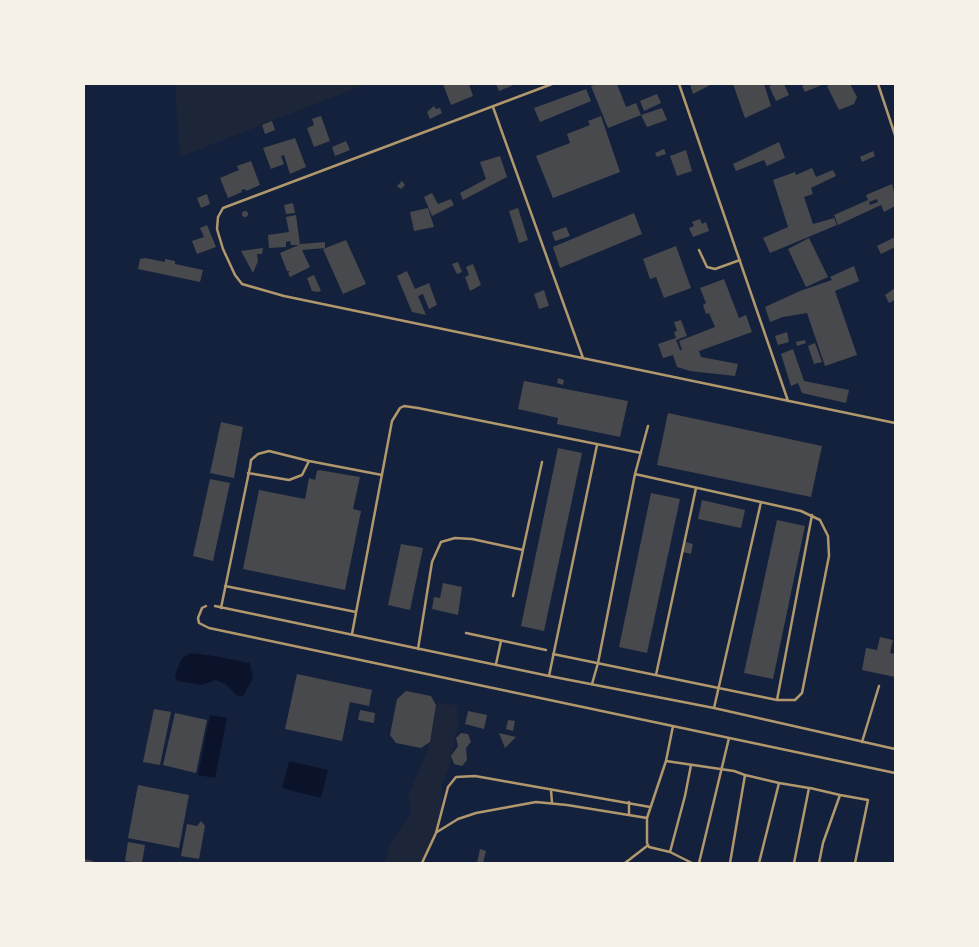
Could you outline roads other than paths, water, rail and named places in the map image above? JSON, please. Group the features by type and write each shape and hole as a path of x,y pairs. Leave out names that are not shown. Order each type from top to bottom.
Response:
{"lane":[{"path":"552,84 224,208 218,218 217,229 223,249 242,284 256,290 895,424"},
{"path":"679,84 788,401"},
{"path":"878,84 895,135"},
{"path":"493,107 583,358"},
{"path":"699,250 707,267 715,269 740,260"},
{"path":"352,634 392,421 397,412 404,406 641,453"},
{"path":"592,684 598,663 635,474 648,426"},
{"path":"549,676 597,445"},
{"path":"221,608 251,460 262,452 269,451 382,475"},
{"path":"248,473 289,480 302,475 309,461"},
{"path":"513,596 542,462"},
{"path":"553,654 777,700 795,700 802,693 828,556 828,536 820,520 812,515 761,502 635,474"},
{"path":"656,675 696,488"},
{"path":"714,708 761,502"},
{"path":"777,700 812,515"},
{"path":"418,649 432,562 442,542 455,538 523,550"},
{"path":"225,586 356,612"},
{"path":"206,606 202,608 198,618 199,623 209,628 895,773"},
{"path":"215,606 549,676 714,708 895,749"},
{"path":"466,633 546,650"},
{"path":"496,664 500,641"},
{"path":"862,742 878,686"},
{"path":"647,846 650,807 666,761 673,726"},
{"path":"699,863 729,738"},
{"path":"666,761 722,769 779,783 868,800 855,863"},
{"path":"670,852 691,765"},
{"path":"730,863 745,775"},
{"path":"422,863 436,833 448,787 456,778 475,776 650,807"},
{"path":"759,863 779,783"},
{"path":"794,863 809,788"},
{"path":"551,790 552,803"},
{"path":"819,863 823,844 840,795"},
{"path":"629,802 629,814"},
{"path":"436,833 458,819 476,813 516,805 552,803 648,818"},
{"path":"647,846 670,852 692,863"},
{"path":"625,863 647,846"}]}
